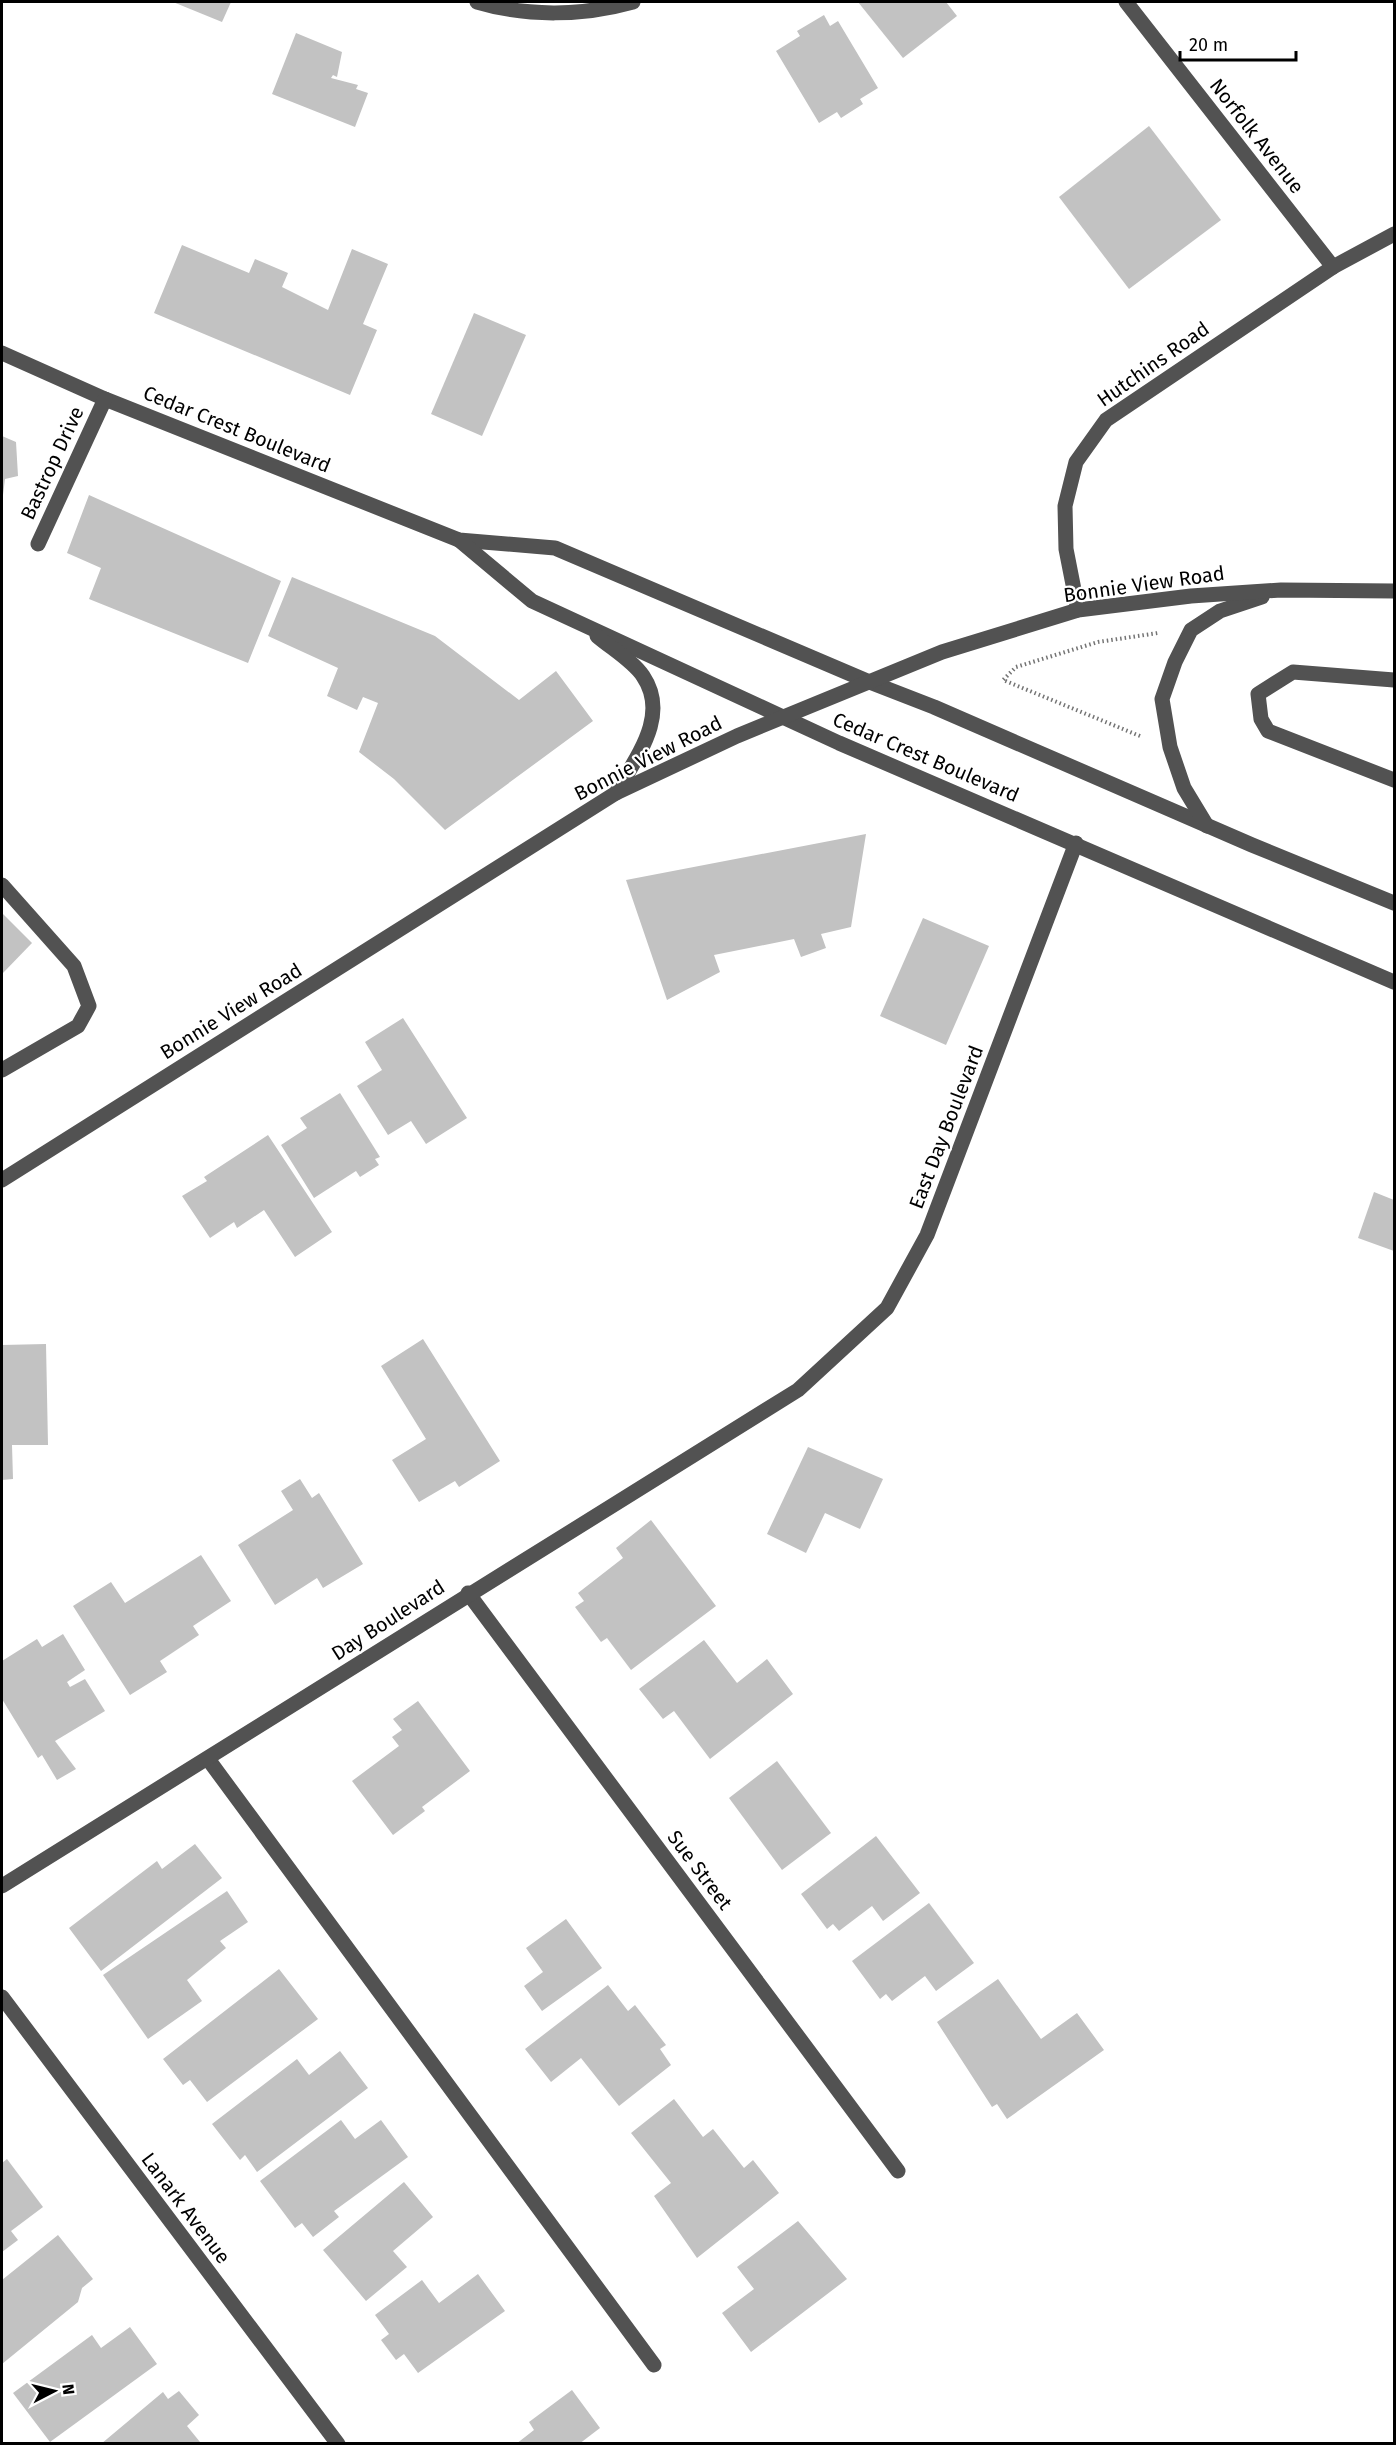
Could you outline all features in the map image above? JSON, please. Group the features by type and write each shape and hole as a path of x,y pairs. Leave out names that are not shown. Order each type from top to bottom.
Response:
{"street":[{"path":"477,2 496,8 560,14 633,2"},
{"name":"Norfolk Avenue","path":"1126,2 1333,267"},
{"name":"Hutchins Road","path":"1078,610 1066,549 1065,506 1076,462 1106,420 1333,267 1395,234"},
{"name":"Cedar Crest Boulevard","path":"2,353 105,399 459,540 555,548 867,681 934,707 1207,826 1395,903"},
{"name":"Bastrop Drive","path":"38,544 105,399"},
{"name":"Cedar Crest Boulevard","path":"459,540 532,601 839,743 1395,982"},
{"path":"1207,826 1184,788 1170,747 1162,699 1175,662 1191,630 1220,611 1281,590"},
{"name":"Bonnie View Road","path":"2,1180 616,793 784,716 942,652 1078,610 1191,596 1281,590 1395,591"},
{"path":"581,623 642,674 654,698 652,729 616,793"},
{"path":"1395,680 1293,672 1258,694 1261,719 1268,731 1395,780"},
{"name":"East Day Boulevard","path":"798,1390 887,1308 927,1235 1076,843"},
{"path":"2,885 74,966 89,1006 78,1026 2,1070"},
{"name":"Day Boulevard","path":"2,1886 208,1759 468,1593 798,1390"},
{"name":"Sue Street","path":"468,1593 898,2171"},
{"path":"208,1759 654,2365"},
{"name":"Lanark Avenue","path":"2,1997 338,2444"}],"path":[{"path":"1143,738 1003,680 1016,667 1098,642 1165,632"}],"building":[{"path":"173,2 231,2 222,22"},
{"path":"858,2 946,2 957,16 903,58"},
{"path":"824,15 830,26 838,21 878,88 860,99 863,104 841,118 837,112 819,123 776,51 800,36 797,31"},
{"path":"296,33 342,52 337,77 333,75 331,78 358,85 356,89 368,93 355,127 272,94"},
{"path":"1149,126 1221,220 1129,289 1059,197"},
{"path":"182,245 249,273 255,259 288,273 282,287 328,310 352,249 388,264 363,324 377,330 350,395 154,313"},
{"path":"474,313 526,335 482,436 431,414"},
{"path":"2,436 16,442 18,476 5,479 3,495"},
{"path":"89,495 281,581 248,663 89,599 101,568 67,553"},
{"path":"292,577 435,636 519,700 556,671 593,721 445,830 394,779 359,752 378,703 363,697 357,710 327,696 338,668 268,636"},
{"path":"866,834 851,927 821,934 826,948 801,957 794,939 714,955 720,972 667,1000 626,880"},
{"path":"2,913 32,943 2,974"},
{"path":"923,918 989,946 946,1045 880,1016"},
{"path":"403,1018 467,1118 426,1144 411,1121 388,1135 357,1086 382,1070 365,1042"},
{"path":"340,1093 380,1157 375,1159 379,1165 360,1177 356,1171 314,1198 281,1145 307,1128 300,1118"},
{"path":"268,1135 332,1232 295,1257 264,1210 237,1228 234,1222 210,1238 182,1196 207,1181 204,1177"},
{"path":"1374,1192 1394,1200 1394,1251 1358,1238"},
{"path":"423,1339 500,1461 459,1487 455,1481 419,1502 392,1460 426,1439 381,1366"},
{"path":"46,1344 48,1445 12,1445 13,1479 2,1480 2,1345"},
{"path":"808,1447 883,1479 860,1529 825,1513 806,1553 767,1534"},
{"path":"300,1479 312,1498 319,1493 363,1564 323,1588 317,1578 275,1605 238,1545 293,1510 281,1491"},
{"path":"651,1520 716,1606 631,1670 607,1638 601,1642 575,1607 584,1601 578,1593 623,1558 616,1548"},
{"path":"201,1555 231,1601 193,1626 199,1635 160,1661 167,1672 130,1695 73,1606 111,1582 125,1603"},
{"path":"63,1634 85,1670 67,1682 70,1687 85,1679 105,1711 55,1741 76,1769 57,1780 42,1755 38,1758 2,1699 2,1661 37,1639 42,1647"},
{"path":"704,1640 737,1683 767,1659 793,1694 710,1759 674,1711 663,1719 639,1689"},
{"path":"418,1701 470,1771 422,1807 425,1811 393,1835 352,1781 399,1746 392,1737 402,1730 393,1719"},
{"path":"777,1761 831,1833 782,1870 729,1798"},
{"path":"876,1836 920,1893 883,1921 872,1906 839,1931 833,1924 827,1929 801,1894"},
{"path":"195,1844 222,1878 101,1971 69,1928 157,1861 162,1869"},
{"path":"227,1891 248,1922 220,1941 226,1948 187,1980 202,2001 148,2039 103,1975"},
{"path":"929,1903 974,1963 936,1991 925,1976 892,2001 886,1994 880,1999 852,1961"},
{"path":"566,1919 602,1968 542,2011 524,1986 543,1972 526,1948"},
{"path":"279,1969 318,2019 207,2102 190,2080 183,2085 163,2059"},
{"path":"998,1979 1041,2039 1077,2013 1104,2050 1007,2119 997,2104 992,2107 937,2022"},
{"path":"608,1985 628,2011 635,2005 666,2045 660,2049 671,2065 619,2106 581,2058 551,2082 525,2049"},
{"path":"340,2051 368,2088 257,2172 245,2155 240,2160 212,2124 297,2059 309,2075"},
{"path":"674,2099 703,2137 713,2129 744,2168 753,2160 779,2193 697,2258 654,2196 671,2183 631,2133"},
{"path":"341,2120 355,2139 381,2120 408,2157 334,2211 339,2217 313,2237 302,2223 295,2228 260,2181"},
{"path":"7,2159 43,2207 11,2231 18,2240 2,2252 2,2163"},
{"path":"404,2182 433,2217 393,2251 407,2267 366,2301 323,2250"},
{"path":"798,2221 847,2279 751,2352 722,2313 754,2289 737,2267"},
{"path":"58,2235 93,2279 82,2288 78,2302 2,2364 2,2280"},
{"path":"478,2274 505,2311 418,2373 404,2354 396,2360 381,2340 389,2334 375,2315 422,2280 439,2303"},
{"path":"130,2327 157,2364 50,2442 13,2393 92,2335 101,2348"},
{"path":"572,2390 600,2428 579,2444 516,2444 534,2430 529,2422"},
{"path":"179,2391 199,2415 187,2426 200,2442 198,2444 101,2444 163,2392 168,2399"}]}
